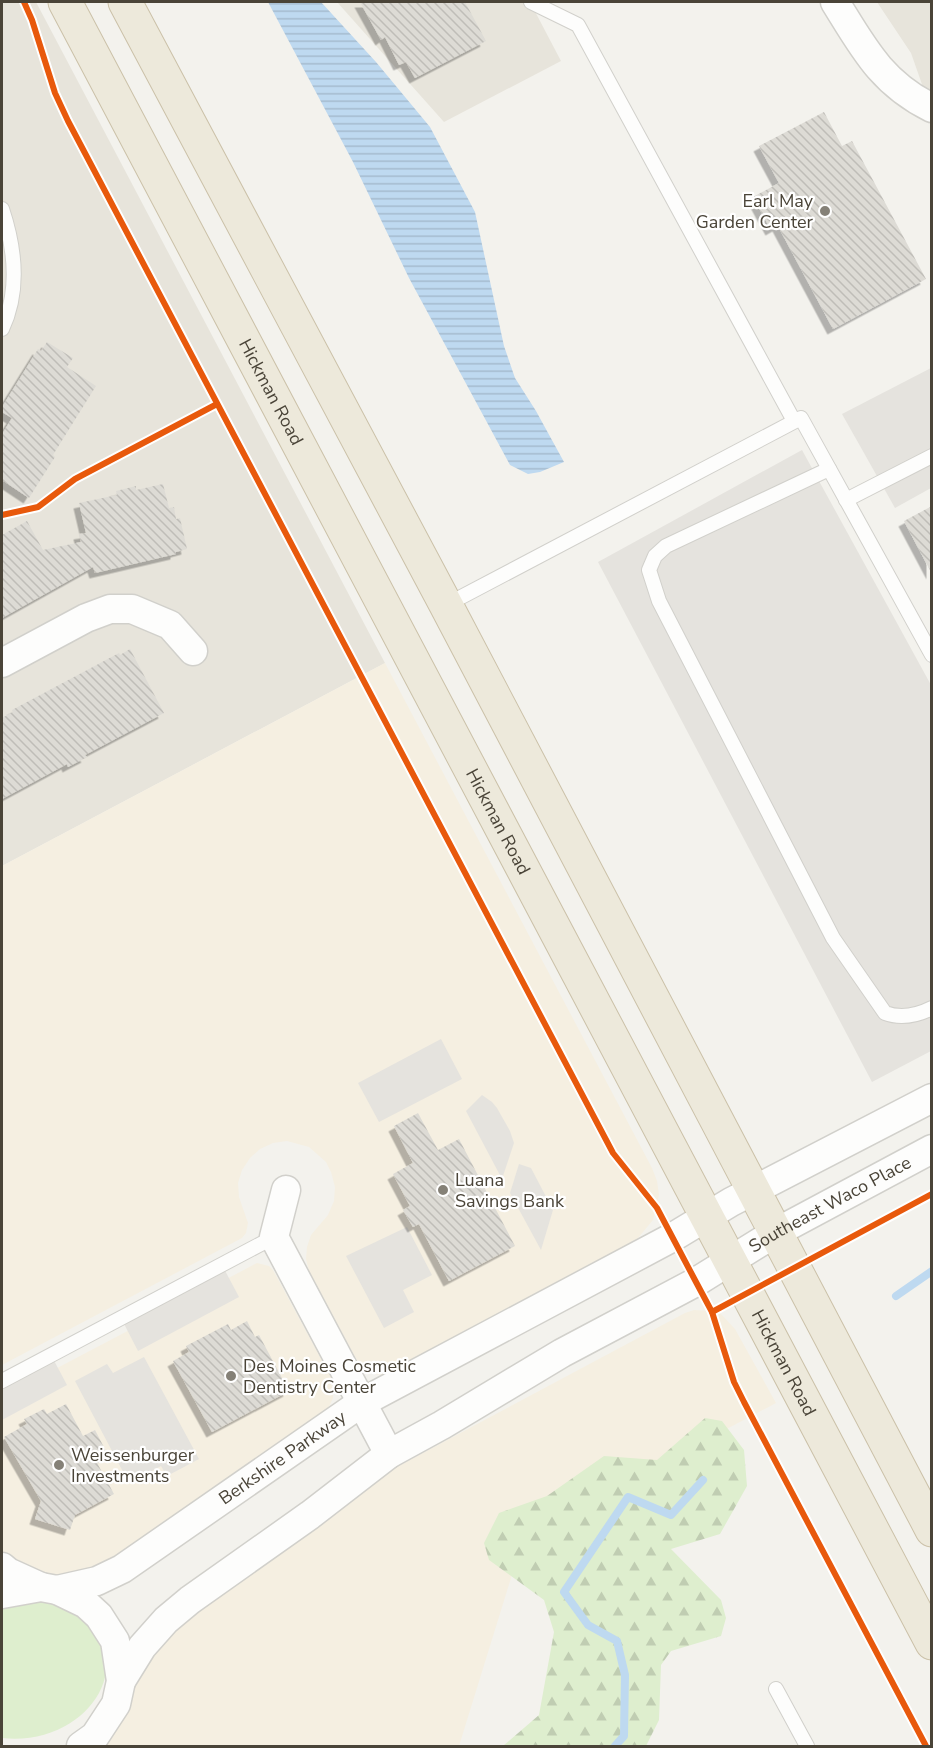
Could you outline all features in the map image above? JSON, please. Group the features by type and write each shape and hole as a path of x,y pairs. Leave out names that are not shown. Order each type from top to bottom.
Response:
{"highway":[{"name":"Hickman Road","path":"65,2 730,1203 775,1233 932,1530"},
{"name":"Hickman Road","path":"125,2 446,605 730,1203 730,1261 924,1614 932,1643"}],"street":[{"path":"835,2 864,48 891,82 911,98 932,108"},
{"path":"2,663 94,614 110,609 132,609 170,625 193,651"},
{"path":"730,1203 932,1098"},
{"name":"Southeast Waco Place","path":"730,1261 775,1233 932,1149"},
{"path":"286,1190 274,1237 389,1454"},
{"name":"Berkshire Parkway","path":"2,1594 97,1581 122,1569 362,1403 673,1237 730,1203"},
{"path":"81,1746 95,1736 116,1704 121,1682 142,1647 174,1614 389,1454 562,1353 696,1282 730,1261"},
{"path":"2,1567 8,1572 86,1604 99,1616 115,1641 121,1682"}],"lane":[{"path":"531,2 578,25 794,421"},
{"path":"2,209 10,234 14,268 13,289 2,329"},
{"path":"446,605 801,418 932,655"},
{"path":"846,500 932,456"},
{"path":"829,469 666,546 655,556 649,570 659,601 833,938 885,1013 895,1017 919,1015 932,1008"},
{"path":"2,1381 274,1237"},
{"path":"776,1689 807,1746"}],"shaded area":[{"path":"2,2 36,2 385,663 2,866"},
{"path":"337,2 530,2 561,61 444,122"},
{"path":"877,2 931,2 931,110 911,53"},
{"path":"931,368 931,488 895,508 842,414"},
{"path":"802,450 931,685 931,1051 872,1082 598,562"},
{"path":"385,663 652,1168 659,1195 653,1220 638,1238 596,1267 383,1376 375,1374 360,1364 355,1357 309,1271 306,1259 311,1235 328,1215 334,1201 335,1187 331,1172 326,1162 309,1147 287,1141 273,1143 260,1149 242,1170 238,1183 239,1197 248,1223 246,1233 242,1238 2,1365 2,866"},
{"path":"441,1039 462,1079 379,1122 358,1083"},
{"path":"482,1095 497,1108 514,1143 502,1179 466,1111"},
{"path":"519,1164 531,1168 553,1210 541,1250 510,1193"},
{"path":"407,1227 432,1275 403,1290 414,1312 384,1328 346,1256"},
{"path":"257,1263 269,1266 273,1270 332,1379 333,1398 326,1413 113,1563 60,1577 41,1574 2,1555 2,1397"},
{"path":"222,1265 239,1297 138,1351 121,1318"},
{"path":"694,1310 721,1314 735,1329 776,1403 524,1536 459,1746 100,1746 159,1640 391,1470"},
{"path":"51,1355 67,1385 2,1420 2,1381"},
{"path":"144,1357 199,1459 167,1476 161,1466 129,1483 75,1381 107,1364 113,1373"}],"green space":[{"path":"705,1418 722,1421 744,1450 747,1486 720,1534 671,1549 721,1600 726,1618 721,1636 671,1651 661,1665 659,1720 646,1746 503,1746 539,1715 554,1632 544,1600 489,1560 484,1543 499,1513 547,1496 604,1456 657,1460"},
{"path":"32,1599 59,1604 89,1624 103,1646 106,1669 100,1692 84,1712 62,1728 34,1737 2,1738 2,1607"}],"water":[{"path":"268,2 321,2 376,62 430,127 475,212 504,346 515,378 564,462 540,472 528,474 510,465 409,278 353,162"}],"building":[{"path":"360,2 465,2 486,41 415,78 406,62 399,65 385,37 381,40"},
{"name":"Earl May Garden Center","path":"824,112 842,146 852,141 926,279 833,329 778,226 771,230 753,197 779,183 759,146"},
{"path":"47,342 73,358 67,367 96,386 29,498 2,480 2,434 12,418 2,412 2,407 38,349 41,351"},
{"path":"163,484 169,508 174,507 176,519 180,518 187,549 176,552 176,554 95,573 93,567 2,618 2,535 27,521 43,550 81,542 79,534 86,533 79,503 117,495 116,491 136,486 136,490"},
{"path":"932,506 932,574 904,521"},
{"path":"130,649 164,713 85,755 87,757 68,767 67,764 2,799 2,718 13,712 12,710"},
{"name":"Luana Savings Bank","path":"418,1113 438,1150 459,1139 515,1246 449,1281 419,1224 413,1227 403,1210 410,1206 393,1174 413,1163 394,1126"},
{"name":"Des Moines Cosmetic Dentistry Center","path":"247,1321 255,1337 259,1335 289,1391 212,1432 173,1361 189,1352 186,1346 228,1324 231,1330"},
{"name":"Weissenburger Investments","path":"66,1404 83,1436 95,1430 108,1455 96,1461 114,1494 75,1515 70,1530 35,1519 41,1501 4,1437 27,1424 24,1419 44,1409 47,1414"}],"waterway":[{"path":"896,1296 932,1271"},
{"path":"615,1746 624,1736 625,1675 617,1641 588,1625 564,1592 628,1497 671,1515 703,1480"}],"cycle path":[{"path":"24,2 55,93 68,121 613,1153 657,1208 712,1312 734,1382 926,1746"},
{"path":"2,515 38,507 75,479 217,404"},
{"path":"712,1312 932,1194"}],"place":[{"name":"Earl May Garden Center","path":"825,211"},
{"name":"Luana Savings Bank","path":"443,1190"},
{"name":"Des Moines Cosmetic Dentistry Center","path":"231,1376"},
{"name":"Weissenburger Investments","path":"59,1465"}]}
